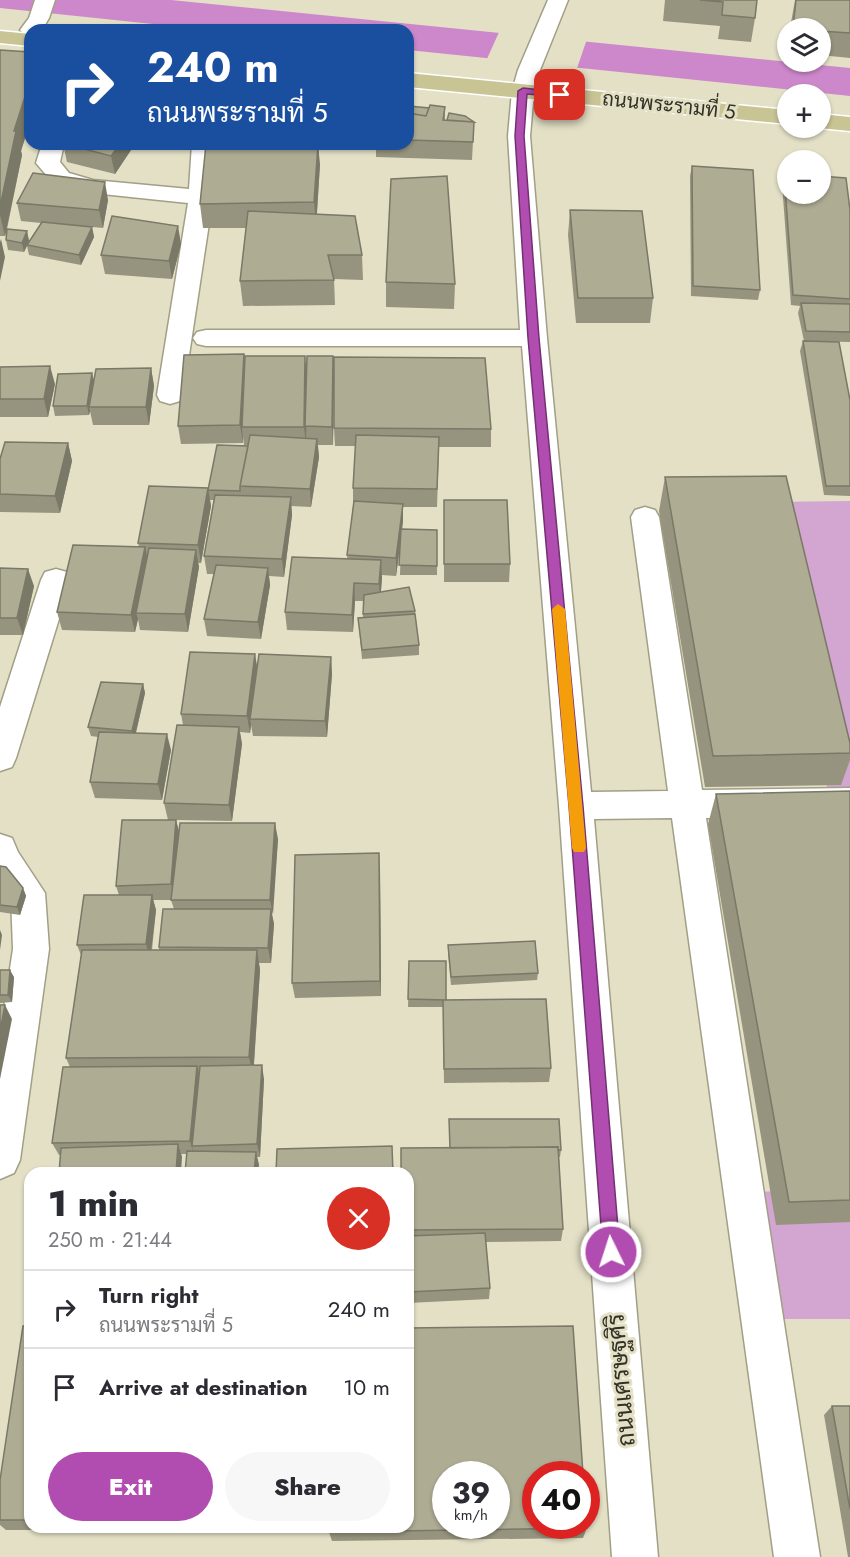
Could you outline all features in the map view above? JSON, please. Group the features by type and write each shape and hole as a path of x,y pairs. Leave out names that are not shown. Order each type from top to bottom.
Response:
{"main road":[{"path":"0,37 24,29"},
{"name":"ถนนพระรามที่ 5","path":"414,80 526,80 777,115"},
{"path":"831,122 850,124"}],"street":[{"name":"ถนนเศรษฐศิริ","path":"558,0 526,80 519,136 534,338 576,806 636,1557"},
{"path":"51,150 48,162 60,178 91,186 201,197"},
{"path":"170,395 201,197 202,150"},
{"path":"206,338 534,338"},
{"path":"645,517 797,1557"},
{"path":"0,758 56,580"},
{"path":"576,806 850,802"},
{"path":"0,848 2,857 28,893 31,949 0,1160"}],"shaded area":[{"path":"0,0 171,0 411,24 153,24 0,8"},
{"path":"414,24 777,61 777,72 831,72 831,66 850,68 850,96 831,94 831,84 777,84 777,88 414,51"},
{"path":"850,501 850,902 770,502"},
{"path":"850,1188 850,1319 777,1319 758,1192"}],"pier":[{"path":"500,30 587,39 576,71 486,61"}],"building":[{"path":"700,0 757,0 755,18 722,15 723,2"},
{"path":"796,0 850,0 850,33 831,32 831,18 794,18"},
{"path":"0,50 24,52 24,100 14,131 16,131 0,207"},
{"path":"430,105 445,107 443,120 474,122 473,142 414,140 414,114 426,116"},
{"path":"414,107 429,108 426,116 414,114"},
{"path":"449,113 465,116 474,122 447,120"},
{"path":"88,150 116,150 111,156"},
{"path":"205,150 318,150 314,202 200,204"},
{"path":"692,166 753,170 760,290 693,286"},
{"path":"33,173 105,182 99,210 17,203"},
{"path":"447,176 455,284 386,282 391,179"},
{"path":"831,177 846,178 850,210 850,299 793,295 786,204 831,204"},
{"path":"570,210 642,211 653,298 578,298"},
{"path":"248,211 355,216 362,255 328,255 334,280 240,281"},
{"path":"112,216 178,226 169,261 101,255"},
{"path":"42,222 92,227 79,255 27,245"},
{"path":"7,229 27,231 22,243 6,240"},
{"path":"801,303 850,304 850,332 806,331"},
{"path":"803,341 839,342 850,400 850,486 826,486"},
{"path":"244,354 240,425 178,426 184,355"},
{"path":"245,356 305,356 304,427 242,427"},
{"path":"307,356 333,356 332,427 305,426"},
{"path":"334,357 485,358 491,429 334,428"},
{"path":"50,366 44,399 0,399 0,367"},
{"path":"151,368 146,407 89,407 96,369"},
{"path":"92,373 87,406 53,406 58,374"},
{"path":"250,435 317,439 310,489 240,486"},
{"path":"356,435 439,437 437,489 353,488"},
{"path":"5,442 68,443 55,496 0,494 0,459"},
{"path":"217,445 248,446 240,491 208,490"},
{"path":"786,476 850,743 850,753 713,756 665,477"},
{"path":"149,486 208,488 198,545 138,543"},
{"path":"215,495 291,497 282,559 204,556"},
{"path":"444,500 507,500 510,564 444,564"},
{"path":"354,501 403,504 396,558 347,555"},
{"path":"401,529 437,530 437,566 399,565"},
{"path":"73,545 145,547 131,615 57,612"},
{"path":"149,548 196,550 185,614 136,613"},
{"path":"292,557 381,560 379,584 354,583 352,615 285,612"},
{"path":"216,565 268,568 258,622 204,619"},
{"path":"0,568 28,569 17,618 0,618"},
{"path":"409,587 415,611 363,614 364,595"},
{"path":"415,614 419,645 362,650 358,618"},
{"path":"190,652 255,654 247,716 181,714"},
{"path":"259,654 331,657 325,721 250,719"},
{"path":"101,682 143,684 132,731 88,727"},
{"path":"177,725 239,727 229,805 164,803"},
{"path":"99,732 167,734 158,784 90,782"},
{"path":"850,791 850,1200 789,1202 716,794"},
{"path":"122,820 176,820 171,884 116,886"},
{"path":"180,823 275,823 270,900 171,900"},
{"path":"379,853 380,981 292,983 295,855"},
{"path":"0,866 6,867 23,888 17,907 0,905"},
{"path":"84,895 152,895 146,944 77,945"},
{"path":"163,909 271,909 268,948 159,947"},
{"path":"535,941 538,973 451,977 448,945"},
{"path":"82,950 257,950 249,1057 66,1058"},
{"path":"409,961 446,961 446,1000 408,999"},
{"path":"0,970 10,970 8,995 0,995"},
{"path":"546,999 551,1068 444,1069 443,1000"},
{"path":"0,1005 5,1005 0,1031"},
{"path":"262,1065 257,1144 192,1146 200,1066"},
{"path":"197,1066 190,1141 52,1143 63,1067"},
{"path":"449,1119 559,1119 561,1150 558,1150 558,1147 450,1148"},
{"path":"178,1144 176,1167 59,1167 61,1148"},
{"path":"392,1146 393,1167 276,1167 277,1149"},
{"path":"558,1147 563,1229 414,1230 414,1167 401,1167 401,1148"},
{"path":"187,1151 256,1152 255,1167 186,1167"},
{"path":"485,1233 490,1288 414,1292 414,1236"},
{"path":"24,1326 24,1520 0,1520 0,1480"},
{"path":"573,1326 582,1461 522,1461 522,1529 510,1529 510,1461 432,1461 432,1530 414,1531 414,1328"},
{"path":"832,1406 850,1406 850,1509"}],"slow traffic":[{"path":"558,609 579,848"}],"route":[{"path":"560,95 523,91 519,136 611,1252"}]}
